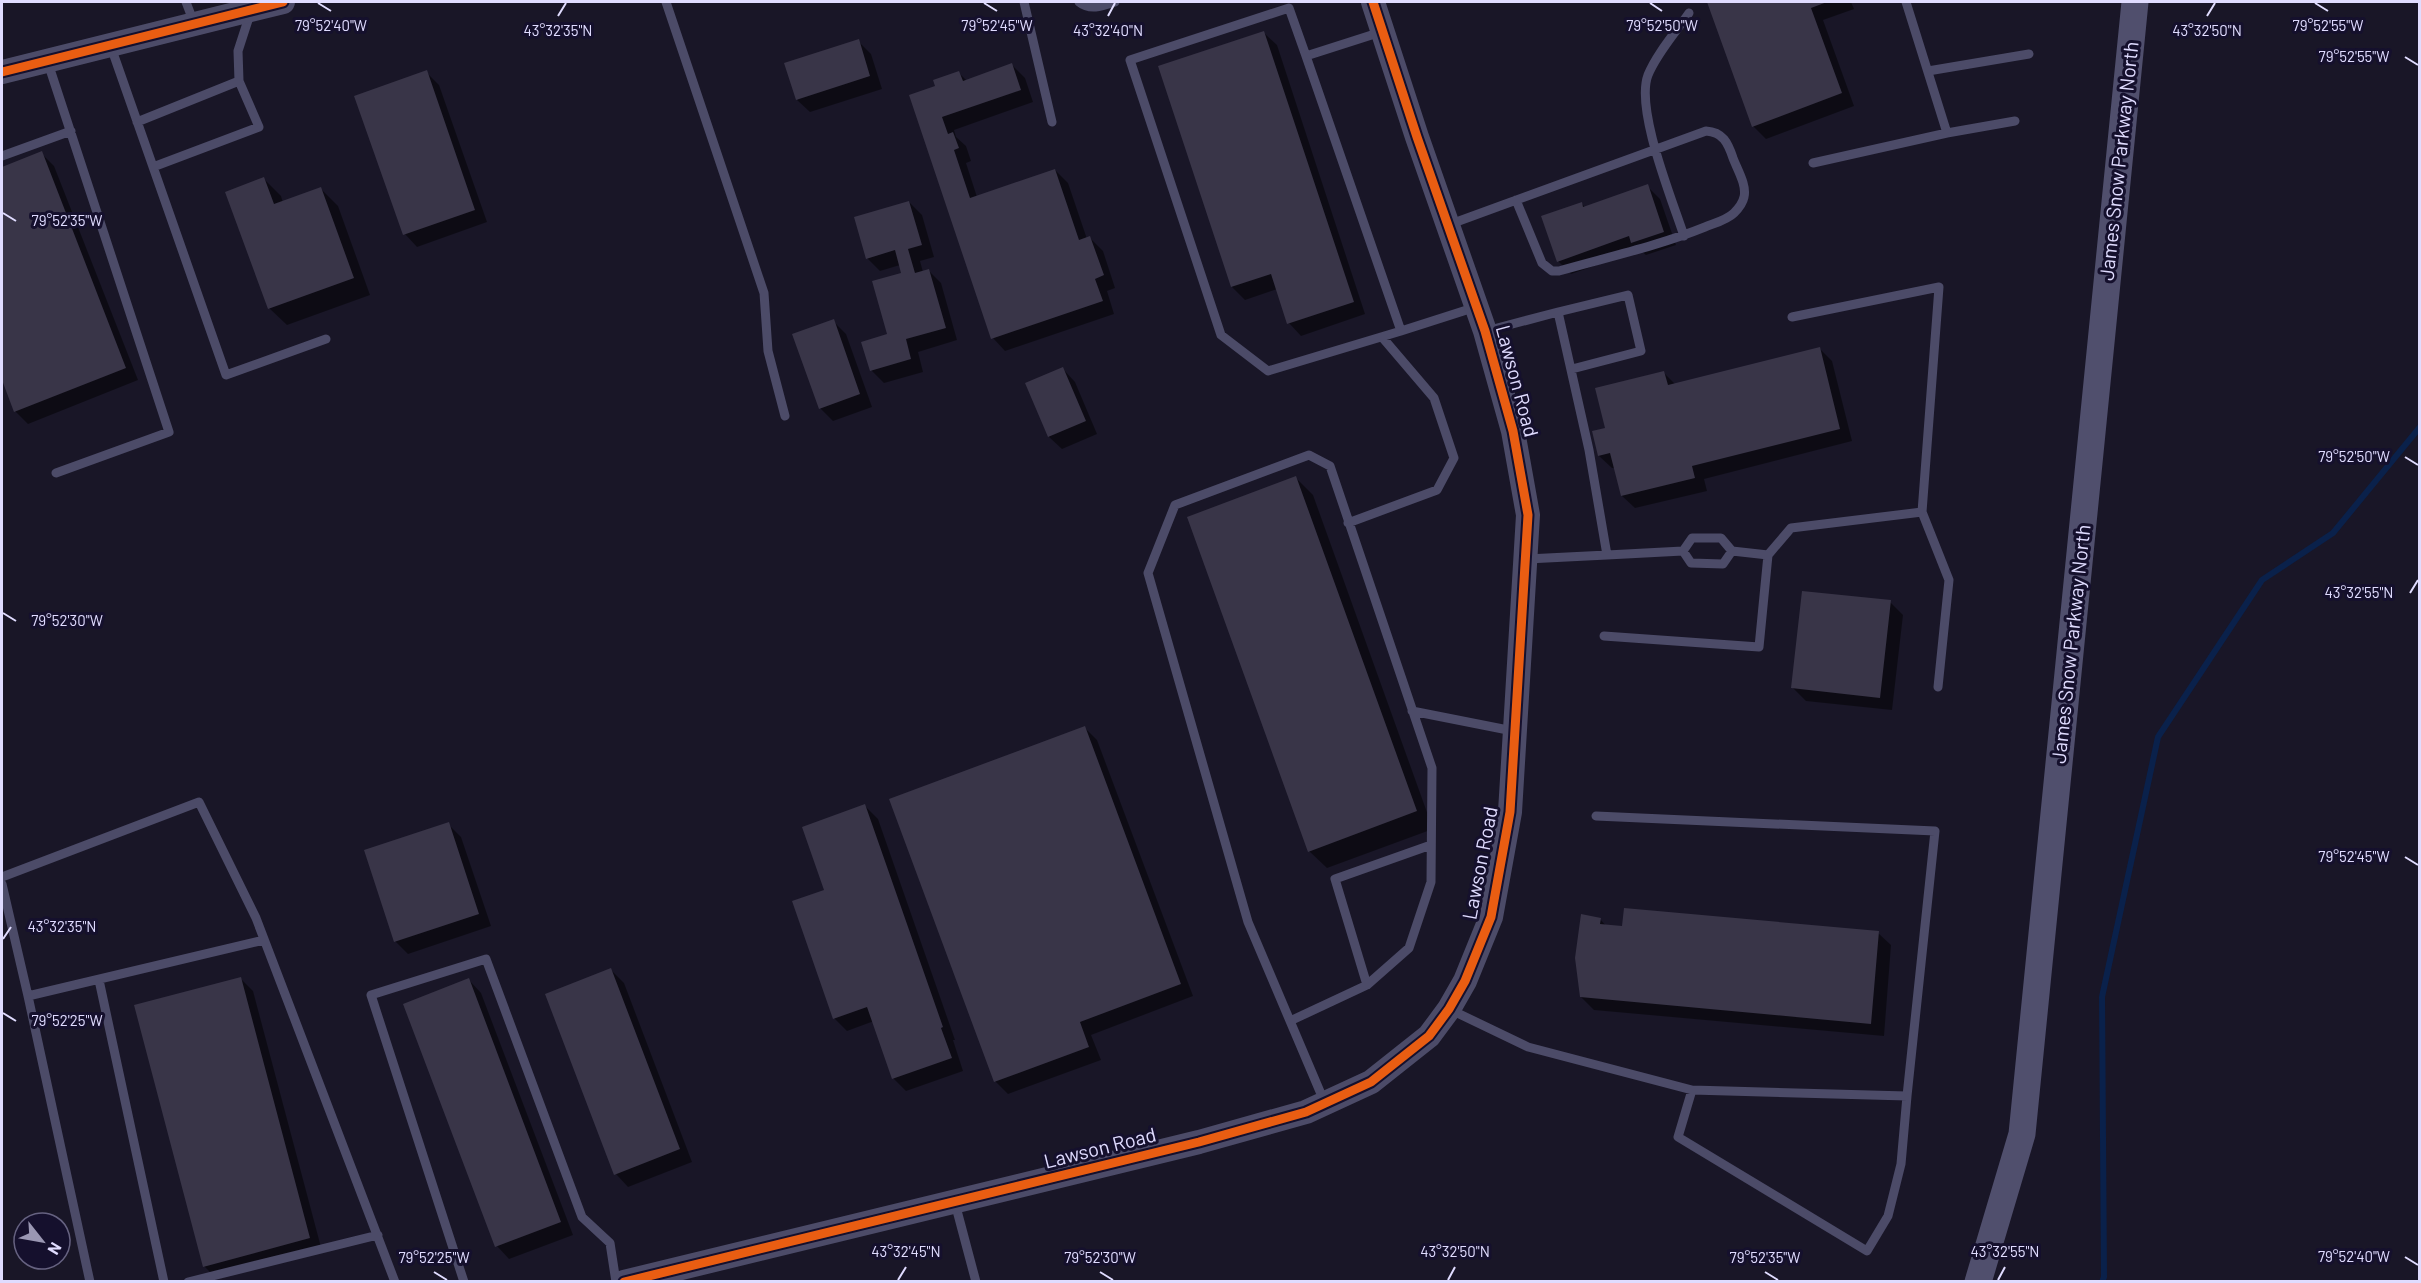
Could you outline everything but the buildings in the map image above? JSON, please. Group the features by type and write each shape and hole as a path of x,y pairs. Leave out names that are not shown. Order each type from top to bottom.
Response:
{"main road":[{"name":"James Snow Parkway North","path":"1978,1281 2022,1134 2135,2"}],"street":[{"path":"2,72 110,44 190,12 252,9 283,2"},
{"name":"Lawson Road","path":"624,1281 1199,1142 1306,1112 1371,1082 1430,1036 1449,1009 1465,981 1491,917 1510,812 1528,514 1513,430 1485,331 1373,2"}],"lane":[{"path":"666,2 764,293 768,351 785,416"},
{"path":"1024,2 1052,122"},
{"path":"1079,2 1098,8 1115,2"},
{"path":"1906,2 1947,134"},
{"path":"1401,331 1289,8 1131,60 1221,335 1268,371 1382,337 1401,331 1477,307"},
{"path":"153,167 259,127 239,81 238,51 252,9"},
{"path":"1684,236 1647,118 1644,94 1648,74 1689,13"},
{"path":"1306,56 1383,32"},
{"path":"110,44 226,375 326,339"},
{"path":"1928,71 2029,54"},
{"path":"47,60 169,432 56,473"},
{"path":"137,122 239,81"},
{"path":"1813,163 2015,122"},
{"path":"2,156 70,131"},
{"path":"1448,225 1516,200 1706,131 1713,131 1722,136 1728,144 1744,187 1744,196 1734,213 1684,236 1552,271 1542,263 1516,200"},
{"path":"1792,317 1939,287 1922,512 1949,580 1938,687"},
{"path":"1485,331 1628,295 1641,351 1572,369"},
{"path":"1558,312 1589,450 1607,555"},
{"path":"1348,523 1437,490 1454,458 1434,398 1382,337"},
{"path":"1290,1021 1367,985 1409,948 1431,882 1432,768 1330,466 1310,455 1175,505 1148,573 1248,922 1290,1021 1325,1103"},
{"path":"1604,636 1759,647 1768,555 1791,528 1922,512"},
{"path":"1683,551 1692,538 1721,538 1732,551 1768,555"},
{"path":"1527,559 1683,551"},
{"path":"1683,551 1691,563 1707,564 1723,564 1732,551"},
{"path":"1413,711 1515,731"},
{"path":"2,877 198,802 256,918 395,1281"},
{"path":"1596,816 1935,831 1900,1164 1888,1216 1867,1251 1678,1137 1692,1090"},
{"path":"1367,985 1335,879 1431,845"},
{"path":"2,884 90,1281"},
{"path":"28,996 264,940"},
{"path":"464,1281 371,995 486,959 582,1217 610,1243 616,1281"},
{"path":"99,980 164,1281"},
{"path":"1449,1009 1527,1047 1692,1090 1907,1096"},
{"path":"955,1201 976,1281"},
{"path":"188,1281 378,1235"}],"waterway":[{"path":"2102,1282 2104,1277 2102,997 2158,737 2262,580 2333,533 2420,427"}],"cycle path":[{"path":"2,72 283,2"},
{"path":"624,1282 1199,1142 1306,1112 1371,1082 1429,1036 1449,1009 1465,981 1491,917 1510,812 1528,515 1513,431 1485,331 1417,137 1373,2"}]}
